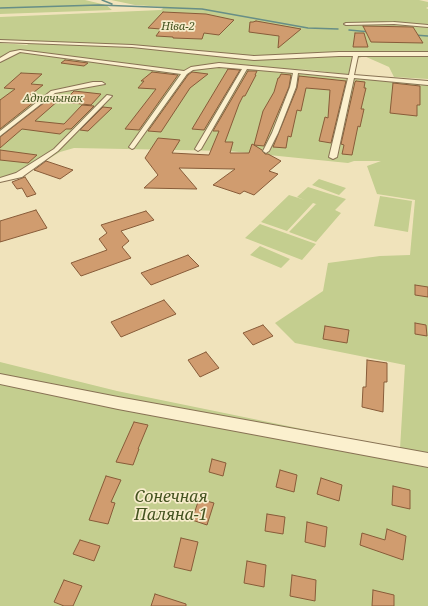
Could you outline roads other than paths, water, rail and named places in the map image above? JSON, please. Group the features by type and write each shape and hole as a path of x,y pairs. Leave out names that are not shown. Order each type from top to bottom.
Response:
{"street":[{"path":"346,24 394,23 428,26"},
{"path":"0,41 132,46 254,58 339,54 428,54"},
{"path":"0,60 14,52 186,72"},
{"path":"333,157 356,55"},
{"path":"132,147 186,72 191,69 219,65 246,66 428,83"},
{"path":"198,149 246,66"},
{"path":"266,151 292,87 296,71"},
{"path":"0,134 53,92 93,84 102,84"},
{"path":"0,180 19,175 56,150 109,96"},
{"path":"0,379 125,404 428,460"}],"waterway":[{"path":"102,0 112,4"},
{"path":"0,8 99,5 202,9 308,28 338,29"},
{"path":"349,30 370,32"},
{"path":"414,35 428,36"}],"park label":[{"name":"Ніва-2","path":"178,27"},
{"name":"Адпачынак","path":"53,99"},
{"name":"Сонечная Паляна-1","path":"171,506"}]}
